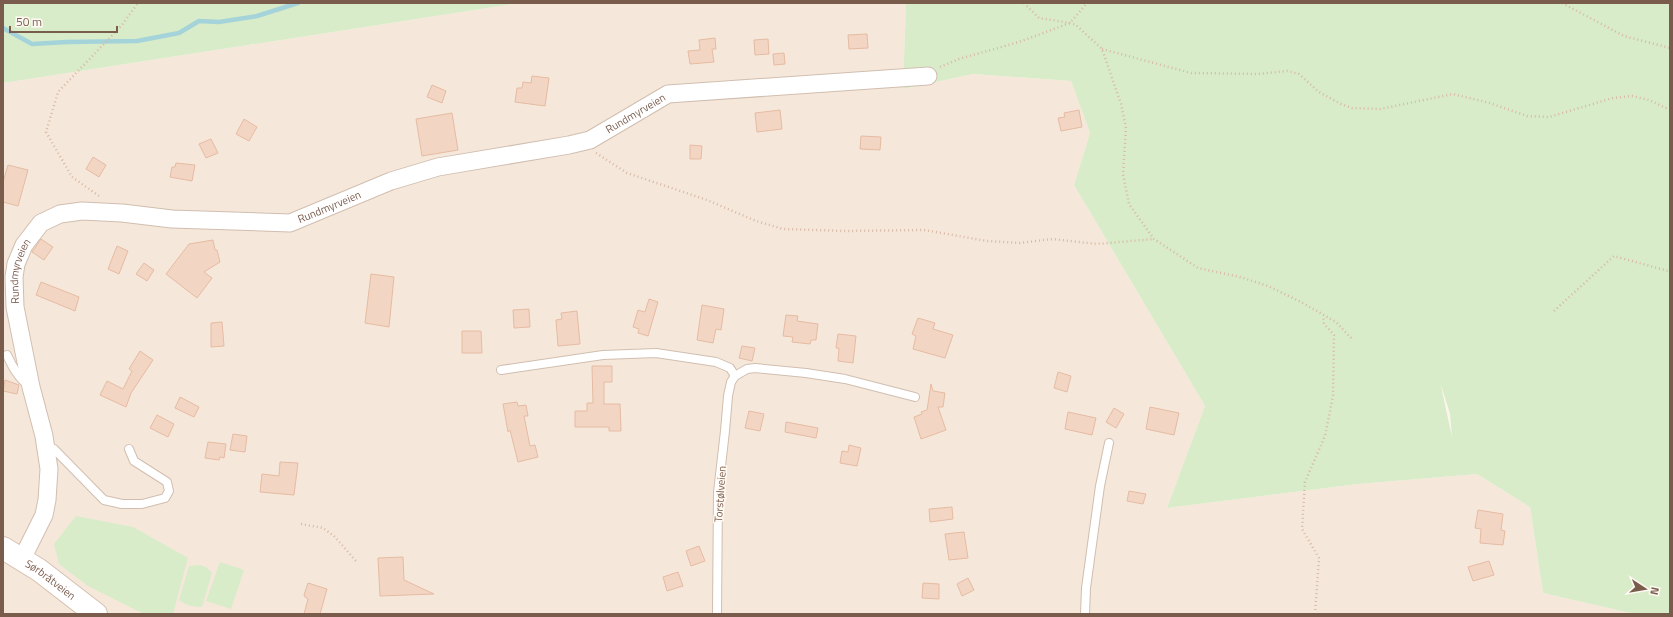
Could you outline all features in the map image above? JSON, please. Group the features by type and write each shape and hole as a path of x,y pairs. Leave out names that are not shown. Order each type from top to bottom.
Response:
{"street":[{"name":"Rundmyrveien","path":"22,559 44,515 47,500 49,469 46,446 21,342 13,291 16,264 24,245 41,224 60,214 82,211 122,213 188,220 290,223 391,181 419,172 438,167 590,140 662,96 668,94 928,76"},
{"name":"Sørbråtveien","path":"3,548 22,559 96,614"}],"lane":[{"path":"501,370 602,355 656,353 716,362 730,368 735,376 747,369 756,368 806,373 866,383 915,397"},
{"path":"7,355 20,378 31,387"},
{"name":"Torstølveien","path":"717,614 718,492 726,431 728,396 731,382 735,376"},
{"path":"1085,614 1086,588 1100,486 1109,443"},
{"path":"46,446 54,449 104,500 132,505 152,503 165,498 170,491 167,482 134,461 129,449"}],"path":[{"path":"122,213 72,177 46,132 58,92 122,25 138,3"},
{"path":"1024,3 1039,18 1070,22 1084,32 1102,49 1121,104 1126,128 1124,174 1129,204 1154,239 1198,268 1240,277 1268,286 1301,302 1336,322 1352,339"},
{"path":"928,76 944,64 1019,42 1070,22 1086,3"},
{"path":"1562,3 1624,36 1670,48"},
{"path":"1102,49 1191,73 1258,74 1287,71 1299,74 1319,92 1352,108 1380,109 1453,94 1490,103 1527,116 1549,117 1613,98 1632,96 1648,100 1670,110"},
{"path":"590,150 627,174 707,200 756,221 783,229 845,231 924,230 986,241 1020,243 1052,239 1097,244 1154,239"},
{"path":"1554,311 1614,256 1668,271 1670,269"},
{"path":"1315,614 1319,558 1302,528 1305,482 1325,436 1333,396 1334,335 1324,324 1323,315"},
{"path":"301,524 323,528 334,536 356,561"}],"shaded area":[{"path":"520,3 906,3 903,89 973,74 1071,81 1090,133 1074,185 1205,406 1167,508 1358,484 1477,474 1530,507 1543,593 1635,614 3,614 3,83"}],"green space":[{"path":"3,3 520,3 3,83"},
{"path":"906,3 1670,3 1670,614 1635,614 1543,593 1530,507 1477,474 1358,484 1167,508 1205,406 1074,185 1090,133 1071,81 973,74 903,89","holes":["1441,385 1450,414 1452,437"]},
{"path":"76,516 133,527 188,558 173,614 144,614 88,586 59,564 54,544"},
{"path":"220,562 244,570 231,609 206,601"},
{"path":"200,565 206,567 212,573 202,607 190,606 179,600 189,566"}],"building":[{"path":"867,34 868,48 849,49 848,35"},
{"path":"715,38 716,49 712,49 714,62 690,64 688,51 700,50 699,40"},
{"path":"768,39 769,54 755,55 754,40"},
{"path":"784,53 785,64 774,65 773,54"},
{"path":"532,76 549,78 545,106 515,102 517,88 522,88 523,82 531,83"},
{"path":"432,85 446,91 442,103 427,97"},
{"path":"780,110 782,129 757,132 755,113"},
{"path":"1079,110 1082,127 1061,131 1058,118 1065,117 1064,113"},
{"path":"452,113 458,150 422,156 416,119"},
{"path":"244,119 257,127 249,141 236,134"},
{"path":"861,136 881,137 880,150 860,149"},
{"path":"211,139 218,153 206,158 199,144"},
{"path":"690,145 702,146 701,159 690,159"},
{"path":"93,157 106,165 99,177 86,169"},
{"path":"176,163 195,165 192,181 170,177 172,167 175,167"},
{"path":"8,165 28,170 18,206 3,202 3,182"},
{"path":"41,239 53,247 44,260 32,252"},
{"path":"213,240 220,262 204,272 212,278 197,298 166,274 189,244"},
{"path":"117,246 128,251 119,274 108,269"},
{"path":"144,263 154,270 147,281 136,274"},
{"path":"371,274 394,277 389,327 365,323"},
{"path":"41,282 79,297 75,311 36,295"},
{"path":"649,299 658,302 648,336 638,333 639,329 633,327 638,310 645,312"},
{"path":"702,305 724,309 721,330 716,329 713,343 697,340"},
{"path":"529,309 530,327 514,328 513,310"},
{"path":"577,311 580,344 558,346 556,320 562,319 561,313"},
{"path":"786,315 798,316 797,321 818,324 816,340 811,340 810,344 792,342 793,337 783,336"},
{"path":"918,318 935,323 933,329 953,335 945,358 913,349 916,336 912,334"},
{"path":"222,322 224,346 211,347 211,323"},
{"path":"462,331 481,331 482,353 462,353"},
{"path":"838,334 856,336 853,363 838,361 839,348 836,348"},
{"path":"742,346 755,348 752,361 739,358"},
{"path":"140,351 153,360 131,393 126,407 100,395 107,381 123,389 132,371 129,369"},
{"path":"592,366 612,366 612,382 604,382 604,404 620,404 621,431 609,431 609,427 575,427 575,411 587,411 587,403 593,403"},
{"path":"1058,372 1071,376 1067,392 1054,388"},
{"path":"5,380 19,385 17,394 3,391"},
{"path":"931,384 933,391 945,393 943,407 938,407 946,430 921,439 914,417 927,410"},
{"path":"180,397 199,407 194,417 175,408"},
{"path":"517,402 518,406 526,405 528,416 524,416 530,446 535,445 538,457 518,462 510,430 508,432 503,404"},
{"path":"1150,407 1179,413 1174,435 1146,429"},
{"path":"1114,408 1124,414 1116,428 1106,422"},
{"path":"749,411 764,414 760,431 745,428"},
{"path":"1068,412 1096,418 1092,435 1065,429"},
{"path":"157,415 174,424 168,437 150,428"},
{"path":"786,422 818,428 816,438 785,432"},
{"path":"233,434 247,436 245,452 230,450"},
{"path":"208,442 226,444 224,458 220,457 219,460 205,458"},
{"path":"849,445 861,448 857,466 840,463 842,451 848,452"},
{"path":"280,462 298,463 294,495 260,492 262,474 279,476"},
{"path":"1129,491 1146,494 1143,504 1127,501"},
{"path":"952,507 953,519 930,522 929,509"},
{"path":"1478,510 1503,514 1501,530 1505,531 1503,545 1480,543 1481,529 1475,528"},
{"path":"964,532 968,558 949,560 945,534"},
{"path":"699,546 705,561 691,566 686,551"},
{"path":"403,557 404,580 434,594 380,596 378,558"},
{"path":"1489,561 1494,575 1473,581 1468,567"},
{"path":"678,572 683,586 667,591 663,577"},
{"path":"968,578 974,590 962,596 957,584"},
{"path":"308,583 327,589 320,614 304,614 308,599 304,595"},
{"path":"923,583 939,584 939,599 922,598"}],"waterway":[{"path":"3,28 32,44 137,41 179,33 199,21 219,22 257,16 298,3"}]}
